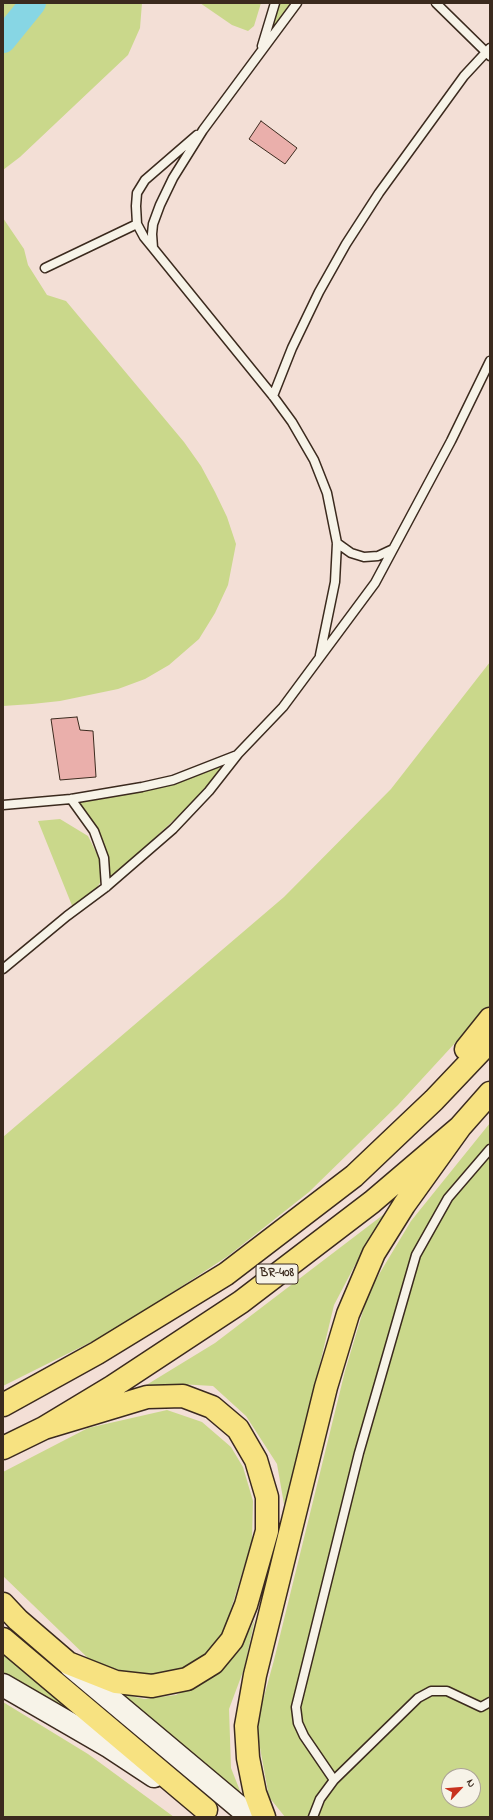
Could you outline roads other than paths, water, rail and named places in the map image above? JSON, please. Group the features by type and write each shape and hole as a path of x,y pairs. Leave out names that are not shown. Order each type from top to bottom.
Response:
{"highway":[{"path":"408,1125 490,1019"},
{"name":"BR-408","path":"3,1405 98,1354 226,1274 354,1176 458,1076 490,1040"},
{"name":"BR-408","path":"3,1448 44,1428 112,1387 241,1302 372,1202 460,1127 490,1093"},
{"path":"264,1817 255,1793 248,1758 246,1726 255,1675 326,1387 348,1314 374,1254 404,1205 460,1127"},
{"path":"3,1604 18,1620 68,1663 116,1682 152,1686 187,1679 213,1663 232,1640 246,1605 267,1531 268,1497 256,1460 238,1429 212,1407 183,1396 148,1398 44,1428"},
{"path":"3,1639 211,1814"}],"street":[{"path":"68,1663 251,1817"},
{"path":"3,1685 110,1747 211,1814"}],"lane":[{"path":"261,51 275,3"},
{"path":"153,248 153,224 173,178 203,130 297,3"},
{"path":"273,396 292,348 346,244 379,193 464,76 489,52 436,3"},
{"path":"203,130 145,180 137,193 137,224 144,237 273,396 292,422 314,460 327,493 336,543 335,582 320,659"},
{"path":"45,268 137,224"},
{"path":"3,969 67,916 106,887 173,829 209,791 238,754 283,707 375,583 451,441 490,362"},
{"path":"336,543 351,552 364,557 378,556 393,549"},
{"path":"3,806 71,799 142,787 173,780 238,754"},
{"path":"71,799 94,831 104,858 106,887"},
{"path":"334,1780 304,1736 298,1723 296,1707 301,1684 359,1453 416,1255 448,1198 490,1149"},
{"path":"313,1817 320,1799 334,1780 418,1698 431,1692 447,1691 481,1707 490,1702"}],"waterway":[{"path":"3,40 33,3"}]}
